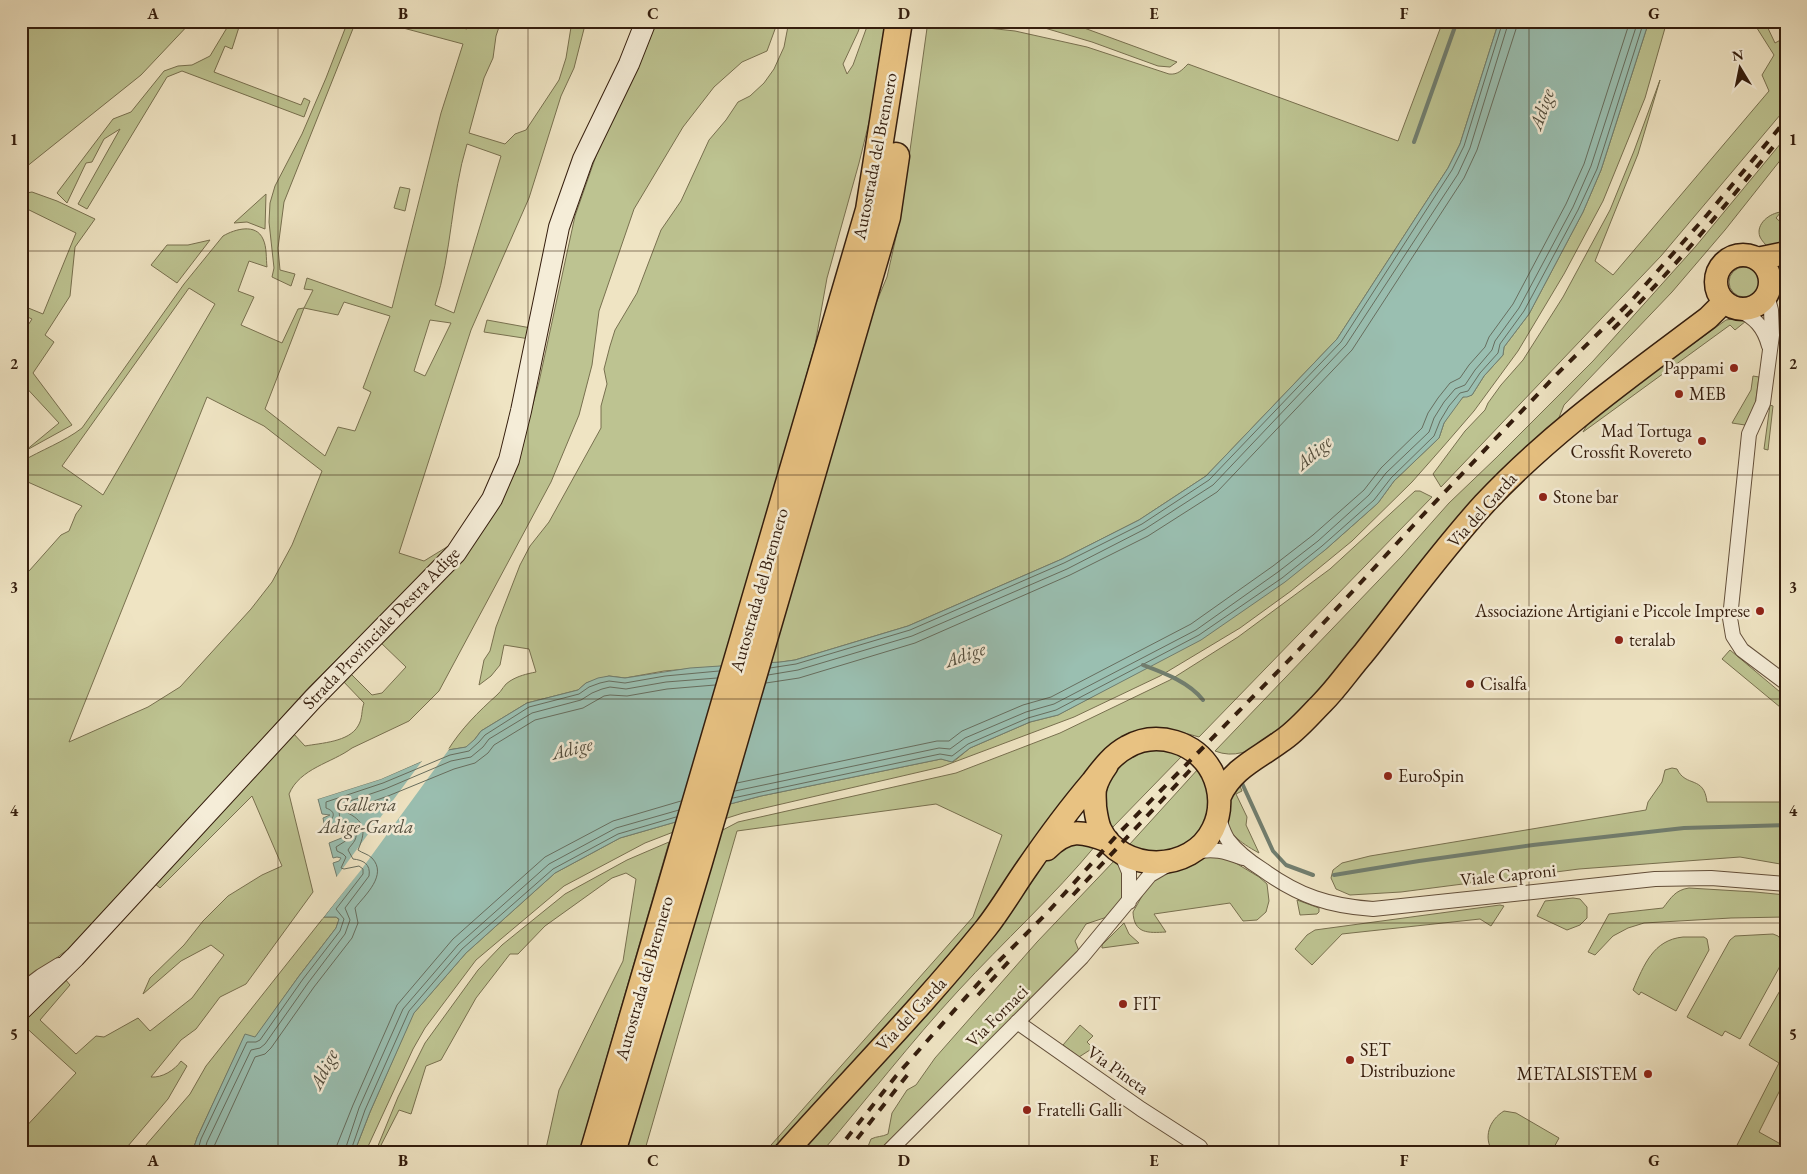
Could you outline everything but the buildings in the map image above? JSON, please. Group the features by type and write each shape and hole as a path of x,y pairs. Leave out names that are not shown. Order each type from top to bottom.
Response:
{"highway":[{"name":"Autostrada del Brennero","path":"760,621 869,210 899,21"},
{"name":"Autostrada del Brennero","path":"593,1153 687,865 760,621 887,217 915,21"},
{"name":"Autostrada del Brennero","path":"612,1153 687,865"}],"main road":[{"name":"Strada Provinciale Destra Adige","path":"21,1010 75,957 313,699 456,553 492,499 509,460 559,226 582,158 629,64 646,21"},
{"path":"1757,259 1786,253"},
{"path":"1731,306 1718,296 1715,279 1723,264 1730,258 1746,255 1757,259 1763,264 1768,271 1768,291"},
{"name":"Via del Garda","path":"1028,867 1056,840 1065,835 1082,833 1142,861 1163,864 1186,856 1208,836 1224,787 1234,774 1292,733 1327,698 1451,542 1505,483 1559,434 1708,318 1731,306 1745,310 1758,305 1786,270"},
{"name":"Via del Garda","path":"785,1153 943,980 989,925 1076,800 1106,764 1119,752 1135,743 1153,739 1179,743 1202,758 1213,774 1219,806"},
{"name":"Via del Garda","path":"1202,758 1227,763 1271,748"},
{"name":"Via del Garda","path":"1106,764 1097,784 1094,798 1100,828 1114,847"}],"street":[{"path":"1768,291 1772,324 1770,349 1763,403 1749,434 1730,618 1733,636 1742,650 1786,683"},
{"path":"1731,306 1755,319 1760,324 1766,334 1770,349"},
{"name":"Viale Caproni","path":"1219,806 1228,840 1246,859 1281,882 1317,899 1346,907 1373,909 1655,879 1710,878 1786,884"},
{"path":"1114,847 1129,872 1129,902"},
{"name":"Viale Caproni","path":"1186,856 1208,849 1219,850 1246,859"},
{"name":"Via Fornaci","path":"888,1153 1082,957 1150,875 1186,856"},
{"path":"21,991 41,976 75,957"},
{"name":"Via Pineta","path":"1017,1022 1141,1109 1205,1151"}],"green space":[{"path":"21,21 192,21 141,75 21,171"},
{"path":"231,21 248,21 247,26 240,24 232,49 225,46 214,72 301,105 304,98 310,101 304,117 182,71 167,77 87,209 78,204 120,129 104,139 92,162 86,163 67,203 57,193 113,119 131,112 164,71 178,66 192,65 210,56"},
{"path":"348,21 356,21 284,202 278,248 280,270 295,274 291,286 272,277 274,268 269,222 270,203 275,186 302,134 326,78"},
{"path":"377,21 431,21 467,29 469,21 501,21 496,36 493,58 484,78 469,133 505,144 515,134 526,130 559,80 566,58 572,21 586,21 574,68 561,96 529,198 471,330 399,553 424,561 455,542 309,687 84,937 21,985 21,580 61,535 69,531 76,514 82,506 21,479 21,462 68,438 82,428 184,284 223,236 228,233 245,229 255,231 260,234 266,249 267,267 249,261 238,291 254,297 241,325 282,343 298,309 304,308 313,290 304,289 307,278 392,308 441,113 463,44","holes":["467,144 501,156 454,313 435,305 445,265","189,288 215,304 103,495 62,466","344,302 390,316 363,388 371,392 355,431 338,427 325,456 265,409 304,308 338,315","430,320 451,323 425,376 414,371","207,397 264,426 322,471 292,545 272,582 251,609 180,687 148,707 69,742"]},
{"path":"655,21 778,21 767,51 742,62 714,87 683,127 634,209 599,311 592,365 579,415 551,482 439,691 409,721 352,748 308,772 294,785 289,794 313,892 246,984 220,997 196,1029 181,1040 151,1077 168,1073 181,1061 187,1066 168,1099 122,1153 21,1153 21,1132 76,1073 21,1023 65,979 70,985 40,1020 76,1054 96,1036 104,1037 138,1018 150,1031 192,998 224,955 211,945 181,961 143,994 150,978 184,945 203,921 228,896 262,875 282,866 252,796 160,888 154,883 291,731 305,746 341,739 354,731 361,720 364,703 341,679 349,672 372,695 382,693 406,667 379,641 445,575 530,415 575,216 597,153 647,46"},
{"path":"789,21 862,21 843,64 847,74 853,65 869,21 885,21 875,98 827,278 815,345 724,666 664,671 625,678 609,676 586,683 578,690 527,703 481,731 467,747 448,750 470,721 508,682 519,676 536,672 529,649 504,645 500,665 491,676 479,685 484,660 490,651 496,627 520,565 530,546 549,522 601,428 601,406 607,384 604,369 610,346 615,330 637,293 661,230 681,201 709,140 738,102 750,96 764,83 774,69 784,47"},
{"path":"928,21 942,21 942,23 1015,31 1087,47 1169,74 1177,73 1188,64 1398,141 1443,21 1499,21 1460,144 1448,168 1337,339 1206,476 1139,520 1062,559 908,626 795,660 768,664 866,327 887,277 901,215"},
{"path":"1021,21 1065,21 1177,62 1170,67 1158,66 1092,42"},
{"path":"1649,21 1667,21 1645,98 1603,201 1564,274 1518,351 1474,411 1412,482 1352,541 1291,591 1240,628 1160,676 1074,717 941,767 743,813 721,820 726,805 761,796 941,759 953,762 970,748 1030,722 1058,715 1151,665 1325,550 1378,503 1394,481 1439,438 1444,423 1453,409 1463,397 1472,395 1484,376 1503,355 1504,347 1529,314 1583,212 1601,170"},
{"path":"1758,21 1766,21 1775,43 1786,37 1786,72 1784,75 1786,76 1786,108 1661,256 1441,487 1433,474 1465,431 1485,410 1501,385 1523,360 1563,297 1610,210 1660,80 1638,154 1595,261 1613,275 1769,91 1762,75 1774,55 1755,25"},
{"path":"1786,137 1786,153 1725,230 1672,292 1564,405 1558,420 1309,701 1279,730 1255,748 1242,753 1229,754 1215,751 1402,556 1449,503 1593,361 1696,246"},
{"path":"400,187 410,189 405,211 394,208"},
{"path":"32,192 57,201 95,219 75,247 70,296 45,335 54,342 33,373 72,425 25,451 59,423 21,382 21,336 32,319 21,314 21,305 43,314 76,233 21,206 21,194"},
{"path":"266,194 265,229 247,222 234,223"},
{"path":"1781,212 1776,218 1786,227 1786,247 1768,247 1760,237 1760,228 1764,220 1772,214"},
{"path":"210,240 177,283 151,265 167,245 188,245"},
{"path":"1744,267 1750,268 1758,276 1758,288 1750,296 1744,297 1738,296 1730,288 1729,282 1730,276 1738,268"},
{"path":"487,320 531,328 530,339 484,332"},
{"path":"1726,320 1746,321 1735,330 1730,325 1583,432 1591,418"},
{"path":"1753,376 1759,377 1755,406 1745,425 1732,423 1751,390"},
{"path":"1770,405 1773,406 1768,450 1764,449"},
{"path":"1415,491 1420,491 1432,497 1199,737 1174,730 1142,733 801,1126 769,1153 764,1153 973,917 1002,835 936,804 737,831 644,1153 625,1153 675,973 717,833 738,822 956,773 1060,733 1170,680 1238,637 1330,569"},
{"path":"1730,650 1786,697 1786,712 1722,659"},
{"path":"1157,748 1183,755 1112,828 1108,818 1106,797 1112,777 1125,760 1134,754"},
{"path":"1199,768 1209,788 1207,820 1187,846 1154,854 1129,845"},
{"path":"1677,769 1685,778 1699,785 1705,794 1707,802 1786,802 1786,865 1740,857 1579,869 1401,892 1350,895 1336,889 1331,878 1333,870 1342,863 1370,856 1646,810 1648,802 1662,782 1665,770"},
{"path":"1237,779 1242,791 1236,794 1247,817 1246,825 1259,853 1236,837 1230,830 1227,822 1229,804"},
{"path":"679,821 676,831 645,843 564,886 476,960 425,1028 413,1049 365,1153 354,1153 413,1014 466,953 555,873 620,838"},
{"path":"669,842 579,1153 545,1153 559,1090 623,961 636,879 626,873 612,878 545,926 518,954 510,954 476,998 441,1060 426,1066 411,1114 399,1110 377,1153 375,1153 398,1097 425,1043 478,970 502,945 565,894 627,860"},
{"path":"1060,844 1096,845 1063,883 940,1011 821,1153 798,1153"},
{"path":"1208,855 1229,859 1267,884 1269,901 1266,912 1257,920 1243,921 1230,903 1154,914 1166,932 1148,932 1139,928 1136,925 1133,912 1150,882 1155,877"},
{"path":"1115,860 1122,868 1123,895 1107,917 1086,924 1075,941 1079,951 879,1153 862,1153 867,1149 871,1139 888,1134 892,1113 907,1090 916,1085 935,1058 1037,942"},
{"path":"1689,888 1786,895 1786,917 1644,923 1628,928 1613,936 1595,955 1588,952 1609,914 1663,908 1677,893"},
{"path":"1580,899 1587,907 1587,918 1580,925 1567,930 1537,916 1545,901"},
{"path":"1297,900 1319,908 1319,912 1317,914 1300,915"},
{"path":"1504,906 1491,926 1480,919 1342,934 1312,965 1295,949 1307,935 1315,930"},
{"path":"324,917 336,917 339,920 336,928 255,1038 245,1035 197,1138 192,1153 139,1153 190,1094 206,1066"},
{"path":"1124,923 1129,934 1139,943 1102,948 1102,945"},
{"path":"1773,934 1778,936 1785,944 1785,957 1740,1039 1725,1031 1722,1036 1687,1017 1730,940 1735,936"},
{"path":"1704,937 1707,939 1709,950 1676,1011 1641,992 1639,995 1633,990 1646,963 1657,948 1673,939"},
{"path":"1786,980 1786,1078 1759,1132 1786,1147 1786,1153 1733,1153 1779,1063 1749,1045"},
{"path":"1080,1025 1093,1036 1087,1042 1093,1048 1079,1057 1063,1045"},
{"path":"1504,1111 1516,1113 1559,1138 1551,1153 1493,1152 1488,1141 1489,1130 1491,1124"}],"water":[{"path":"1499,21 1649,21 1601,170 1583,212 1529,314 1504,347 1503,355 1484,376 1472,395 1463,397 1444,423 1439,438 1394,481 1378,503 1325,550 1285,582 1201,640 1058,715 1030,722 970,748 952,762 941,759 761,796 620,838 555,873 466,953 414,1013 354,1153 192,1153 197,1138 245,1034 255,1037 336,928 339,919 336,917 324,917 360,870 337,877 333,863 341,858 333,858 329,843 344,837 345,833 342,831 326,834 323,818 330,815 322,814 318,799 381,779 448,750 466,747 481,731 527,703 578,690 586,683 598,678 609,676 625,678 690,668 795,660 908,626 1062,559 1139,520 1206,476 1337,339 1448,168 1460,144"}],"pier":[{"path":"450,748 361,870 322,919 322,916 354,874 335,879 422,761 381,779 318,799 317,797 380,776"}],"waterway":[{"path":"1414,142 1457,21"},
{"path":"1143,665 1183,683 1203,700"},
{"path":"1241,781 1273,851 1286,865 1313,875"},
{"path":"1334,875 1533,845 1684,828 1786,825"}],"railway":[{"path":"835,1153 896,1076 991,969 1047,913 1118,834 1295,654 1422,516 1557,374 1632,300 1707,215 1786,120"},
{"path":"1613,329 1676,263 1773,147"},
{"path":"1073,895 1193,767"},
{"path":"978,995 1012,958"},
{"path":"846,1153 912,1069"}],"place":[{"name":"Pappami","path":"1734,368"},
{"name":"MEB","path":"1679,394"},
{"name":"Mad Tortuga Crossfit Rovereto","path":"1702,441"},
{"name":"Stone bar","path":"1543,497"},
{"name":"Associazione Artigiani e Piccole Imprese","path":"1760,611"},
{"name":"teralab","path":"1619,640"},
{"name":"Cisalfa","path":"1470,684"},
{"name":"EuroSpin","path":"1388,776"},
{"name":"FIT","path":"1123,1004"},
{"name":"SET Distribuzione","path":"1350,1060"},
{"name":"METALSISTEM","path":"1648,1074"},
{"name":"Fratelli Galli","path":"1027,1110"}],"water label":[{"name":"Adige","path":"1541,109"},
{"name":"Adige","path":"1313,452"},
{"name":"Adige","path":"965,654"},
{"name":"Adige","path":"572,748"},
{"name":"Galleria Adige-Garda","path":"366,815"},
{"name":"Adige","path":"323,1069"}]}
